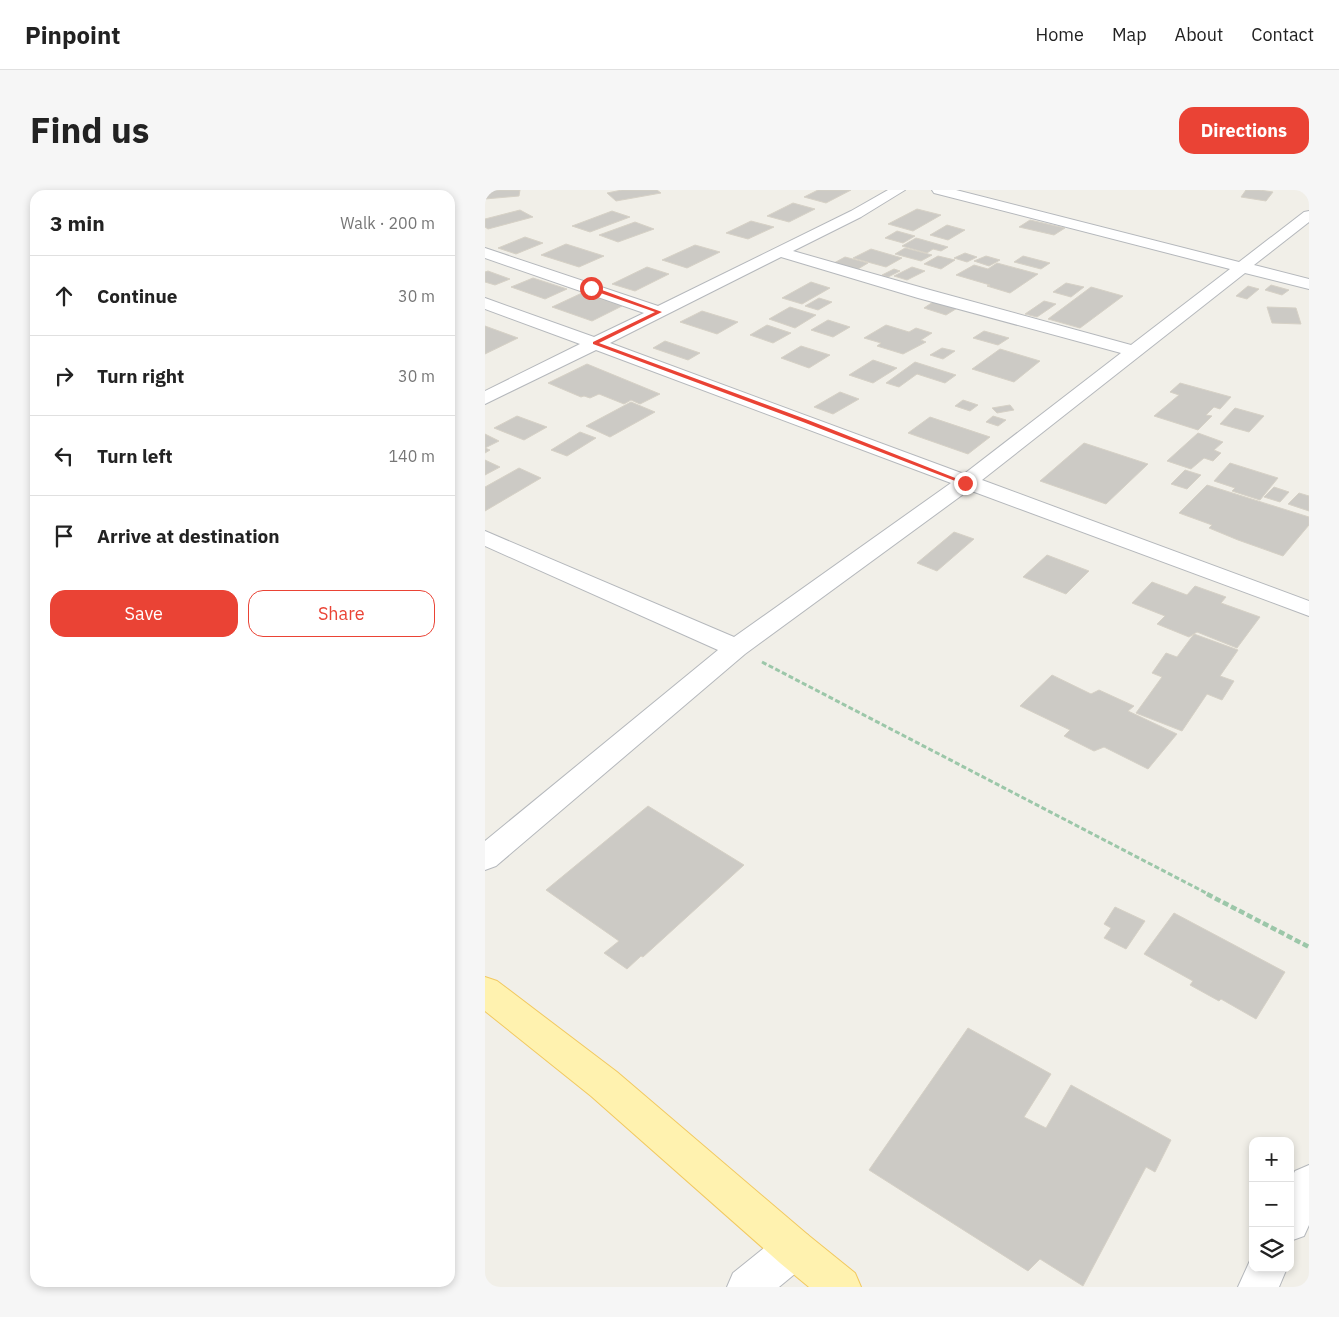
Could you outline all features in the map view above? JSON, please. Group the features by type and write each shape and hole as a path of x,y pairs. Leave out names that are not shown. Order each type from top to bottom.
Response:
{"main road":[{"path":"485,991 604,1084 794,1249 841,1287"}],"street":[{"path":"485,398 856,214 898,190"},
{"path":"939,190 1309,284"},
{"path":"485,858 735,648 965,483 1309,215"},
{"path":"779,252 1133,351"},
{"path":"485,253 659,312"},
{"path":"485,302 796,417 965,483 1309,609"},
{"path":"485,538 735,648"},
{"path":"1294,1214 1309,1184"},
{"path":"747,1287 794,1249"},
{"path":"1258,1287 1265,1272"}],"path":[{"path":"735,648 1309,947"}],"building":[{"path":"485,190 520,190 519,196 485,199"},
{"path":"622,190 657,190 661,193 616,201 607,193"},
{"path":"818,190 851,190 826,203 804,197"},
{"path":"1246,190 1273,192 1266,201 1241,197"},
{"path":"793,203 815,209 789,222 767,216"},
{"path":"917,209 941,215 913,231 888,224"},
{"path":"520,210 533,217 488,229 485,227 485,219"},
{"path":"612,211 630,217 590,232 572,226"},
{"path":"1030,220 1065,228 1054,235 1019,227"},
{"path":"751,221 774,227 748,239 726,233"},
{"path":"635,222 654,229 618,242 599,235"},
{"path":"947,225 965,230 948,240 930,235"},
{"path":"897,231 915,236 903,243 885,238"},
{"path":"525,237 543,243 516,254 498,248"},
{"path":"916,238 948,247 941,251 933,249 927,253 902,246"},
{"path":"566,244 604,256 579,267 541,255"},
{"path":"695,245 720,252 687,268 662,260"},
{"path":"905,248 932,255 921,261 895,254"},
{"path":"871,249 902,258 886,267 853,258"},
{"path":"965,253 977,257 967,262 954,258"},
{"path":"938,256 955,260 941,269 924,264"},
{"path":"986,256 1000,260 989,266 974,261"},
{"path":"1023,256 1050,263 1041,269 1014,262"},
{"path":"845,257 868,263 858,269 834,263"},
{"path":"997,263 1038,274 1010,293 956,275 974,265 988,269"},
{"path":"647,267 669,274 635,291 612,284"},
{"path":"912,267 925,271 907,280 894,276"},
{"path":"894,269 900,271 888,277 882,275"},
{"path":"488,271 510,279 495,285 485,282 485,272"},
{"path":"533,278 567,289 545,299 511,287"},
{"path":"811,282 830,288 802,304 782,298"},
{"path":"1066,283 1084,287 1071,297 1053,292"},
{"path":"1271,285 1289,290 1282,295 1265,290"},
{"path":"1248,286 1259,289 1247,299 1236,296"},
{"path":"1091,287 1123,296 1080,328 1048,319"},
{"path":"582,293 622,306 592,321 552,307"},
{"path":"819,298 832,302 818,310 805,306"},
{"path":"936,300 959,307 946,315 924,308"},
{"path":"1044,301 1056,304 1037,317 1025,314"},
{"path":"790,307 816,315 795,328 769,319"},
{"path":"1267,307 1296,308 1301,324 1272,323"},
{"path":"702,311 738,322 717,334 680,322"},
{"path":"828,320 850,327 833,337 811,330"},
{"path":"767,325 791,333 773,343 750,335"},
{"path":"886,325 909,332 916,328 932,333 921,340 926,342 903,354 877,346 881,343 864,338"},
{"path":"485,326 518,338 485,354"},
{"path":"984,331 1009,338 998,345 973,338"},
{"path":"665,341 700,353 688,360 653,348"},
{"path":"801,346 830,355 809,368 781,358"},
{"path":"942,348 955,351 943,359 930,355"},
{"path":"1000,349 1040,361 1014,382 972,369"},
{"path":"873,360 897,368 873,383 849,375"},
{"path":"915,362 956,375 945,383 917,374 899,387 886,383"},
{"path":"587,364 660,394 640,404 631,400 624,404 599,394 590,398 581,397 548,383"},
{"path":"1180,383 1231,397 1220,409 1214,407 1206,415 1212,416 1198,430 1154,416 1179,395 1170,392"},
{"path":"840,392 859,399 833,414 814,407"},
{"path":"963,400 978,405 970,411 955,406"},
{"path":"631,402 655,412 610,437 586,426"},
{"path":"1010,405 1014,410 997,413 992,408"},
{"path":"1235,408 1264,416 1249,432 1220,424"},
{"path":"517,416 547,427 524,440 494,428"},
{"path":"993,416 1006,420 998,426 986,422"},
{"path":"930,417 990,437 968,454 908,433"},
{"path":"580,432 596,438 567,456 551,450"},
{"path":"1198,433 1223,442 1214,450 1221,453 1213,461 1204,458 1191,469 1167,461"},
{"path":"485,434 499,441 485,448"},
{"path":"1084,443 1148,464 1106,504 1040,481"},
{"path":"485,460 500,467 485,475"},
{"path":"1230,463 1278,478 1260,500 1232,491 1235,488 1214,481"},
{"path":"519,468 541,478 485,511 485,487"},
{"path":"1185,470 1201,475 1187,489 1171,484"},
{"path":"1207,485 1309,517 1309,525 1283,556 1238,540 1209,528 1212,525 1179,513"},
{"path":"1274,487 1289,492 1280,502 1264,497"},
{"path":"1299,493 1309,496 1309,511 1288,504"},
{"path":"954,532 974,539 937,571 917,563"},
{"path":"1047,555 1089,571 1066,594 1023,577"},
{"path":"1152,582 1187,595 1195,586 1226,597 1221,603 1260,617 1237,648 1197,632 1189,637 1157,624 1165,616 1132,603"},
{"path":"1194,634 1238,650 1220,676 1234,681 1222,700 1207,694 1182,731 1136,713 1162,677 1152,673 1166,653 1177,657"},
{"path":"1052,675 1091,694 1099,690 1134,706 1128,711 1177,734 1148,769 1104,747 1094,751 1064,736 1070,730 1020,706"},
{"path":"648,806 744,865 643,957 641,956 627,969 604,953 619,941 546,890"},
{"path":"1115,907 1145,921 1126,949 1104,938 1111,928 1104,924"},
{"path":"1174,913 1285,972 1256,1019 1221,999 1219,1001 1190,985 1193,981 1144,954"},
{"path":"968,1028 1051,1074 1024,1117 1046,1128 1071,1085 1171,1140 1155,1172 1146,1167 1083,1286 1040,1259 1028,1271 869,1170"}],"route":[{"path":"591,288 659,312 595,343 965,483"}]}
